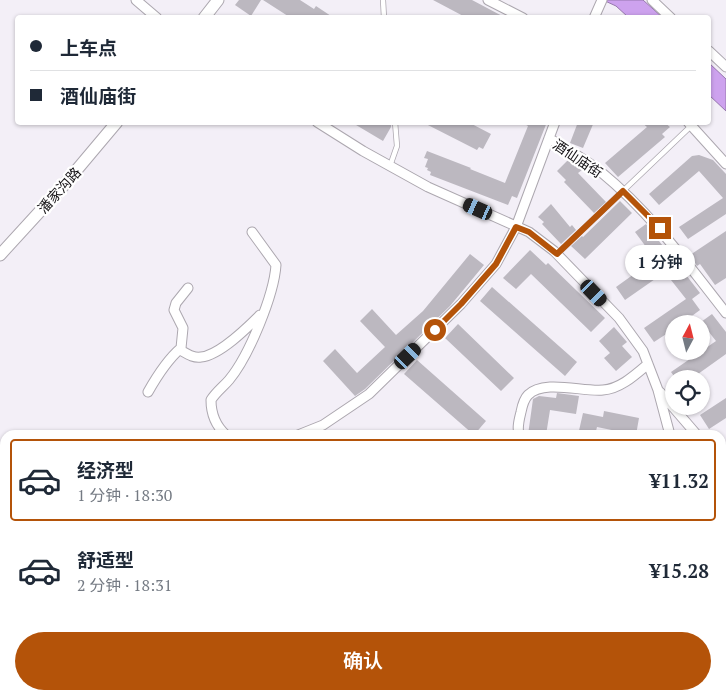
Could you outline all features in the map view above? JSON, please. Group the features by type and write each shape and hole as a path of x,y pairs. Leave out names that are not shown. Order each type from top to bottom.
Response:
{"street":[{"path":"136,0 154,15"},
{"path":"206,15 218,0"},
{"path":"488,0 516,15"},
{"path":"652,0 668,15"},
{"path":"595,15 602,1"},
{"path":"711,54 726,67"},
{"name":"潘家沟路","path":"0,255 64,186 115,125"},
{"path":"321,125 428,187 529,232 557,254 619,318 643,351 658,390 669,430"},
{"path":"310,430 323,425 369,394 461,304 496,264 516,227 554,125"},
{"path":"690,125 726,164"},
{"name":"酒仙庙街","path":"549,138 599,171 623,191 660,228 726,313"},
{"path":"220,430 211,409 211,400 230,379 246,355 275,280 276,264 252,232"},
{"path":"148,392 160,371 181,348 183,328 174,310 176,303 188,288"},
{"path":"181,348 182,351 192,357 210,355 225,345 263,312"},
{"path":"518,430 522,406 527,395 532,392 547,388 604,391 626,382 648,364"},
{"path":"658,390 693,430"}],"lane":[{"path":"382,0 384,15"},
{"path":"390,166 397,146 395,125"},
{"path":"557,254 688,125"}],"shaded area":[{"path":"603,0 643,0 660,15 626,15 616,6"},
{"path":"711,65 726,79 726,111 711,97"}],"building":[{"path":"239,0 261,0 252,15 235,5"},
{"path":"263,0 300,0 314,9 316,6 330,15 286,15"},
{"path":"433,0 472,0 500,15 461,15"},
{"path":"356,125 391,125 383,141"},
{"path":"428,125 474,125 491,134 483,149 479,147 477,150"},
{"path":"526,125 546,125 517,198 512,196 508,205 430,175 431,172 425,167 428,159 424,158 427,151 505,183 528,126"},
{"path":"577,125 593,125 583,148 570,143"},
{"path":"645,125 668,125 670,127 662,134 665,137 618,177 605,163 647,127"},
{"path":"699,155 713,160 726,174 726,214 688,239 679,227 723,198 699,171 659,205 649,194 692,156"},
{"path":"570,158 582,170 578,173 606,202 594,213 564,182 566,180 557,171"},
{"path":"620,201 632,213 585,259 571,246"},
{"path":"551,204 570,227 572,225 576,230 561,244 538,217"},
{"path":"646,224 669,254 661,260 668,270 625,300 616,287 655,259 635,232"},
{"path":"726,231 726,278 715,285 700,264 697,266 690,255"},
{"path":"530,250 546,265 548,263 605,318 591,332 531,274 516,289 503,278"},
{"path":"470,254 484,265 450,306 365,389 355,396 323,361 335,349 357,373 385,347 360,321 372,309 396,335 423,311"},
{"path":"683,271 700,293 692,299 700,310 693,315 665,315 665,335 654,342 644,328 686,299 671,280"},
{"path":"492,287 577,362 565,376 480,301"},
{"path":"712,314 726,332 726,354 704,370 674,370 688,360 710,360 710,345 716,341 710,333 710,315"},
{"path":"458,324 514,378 501,391 445,338"},
{"path":"614,327 627,342 622,346 632,357 616,371 604,358 610,353 599,341"},
{"path":"417,360 486,421 478,430 468,430 404,374"},
{"path":"557,393 579,396 576,414 550,410 547,430 529,430 533,399 539,396 556,398"},
{"path":"726,398 726,418 709,429 700,415 710,415 710,408"},
{"path":"604,411 639,418 637,430 612,430 597,427 596,430 579,430 583,413 603,417"}],"route":[{"path":"435,330 496,264 516,227 529,232 557,254 623,191 660,228"}]}
